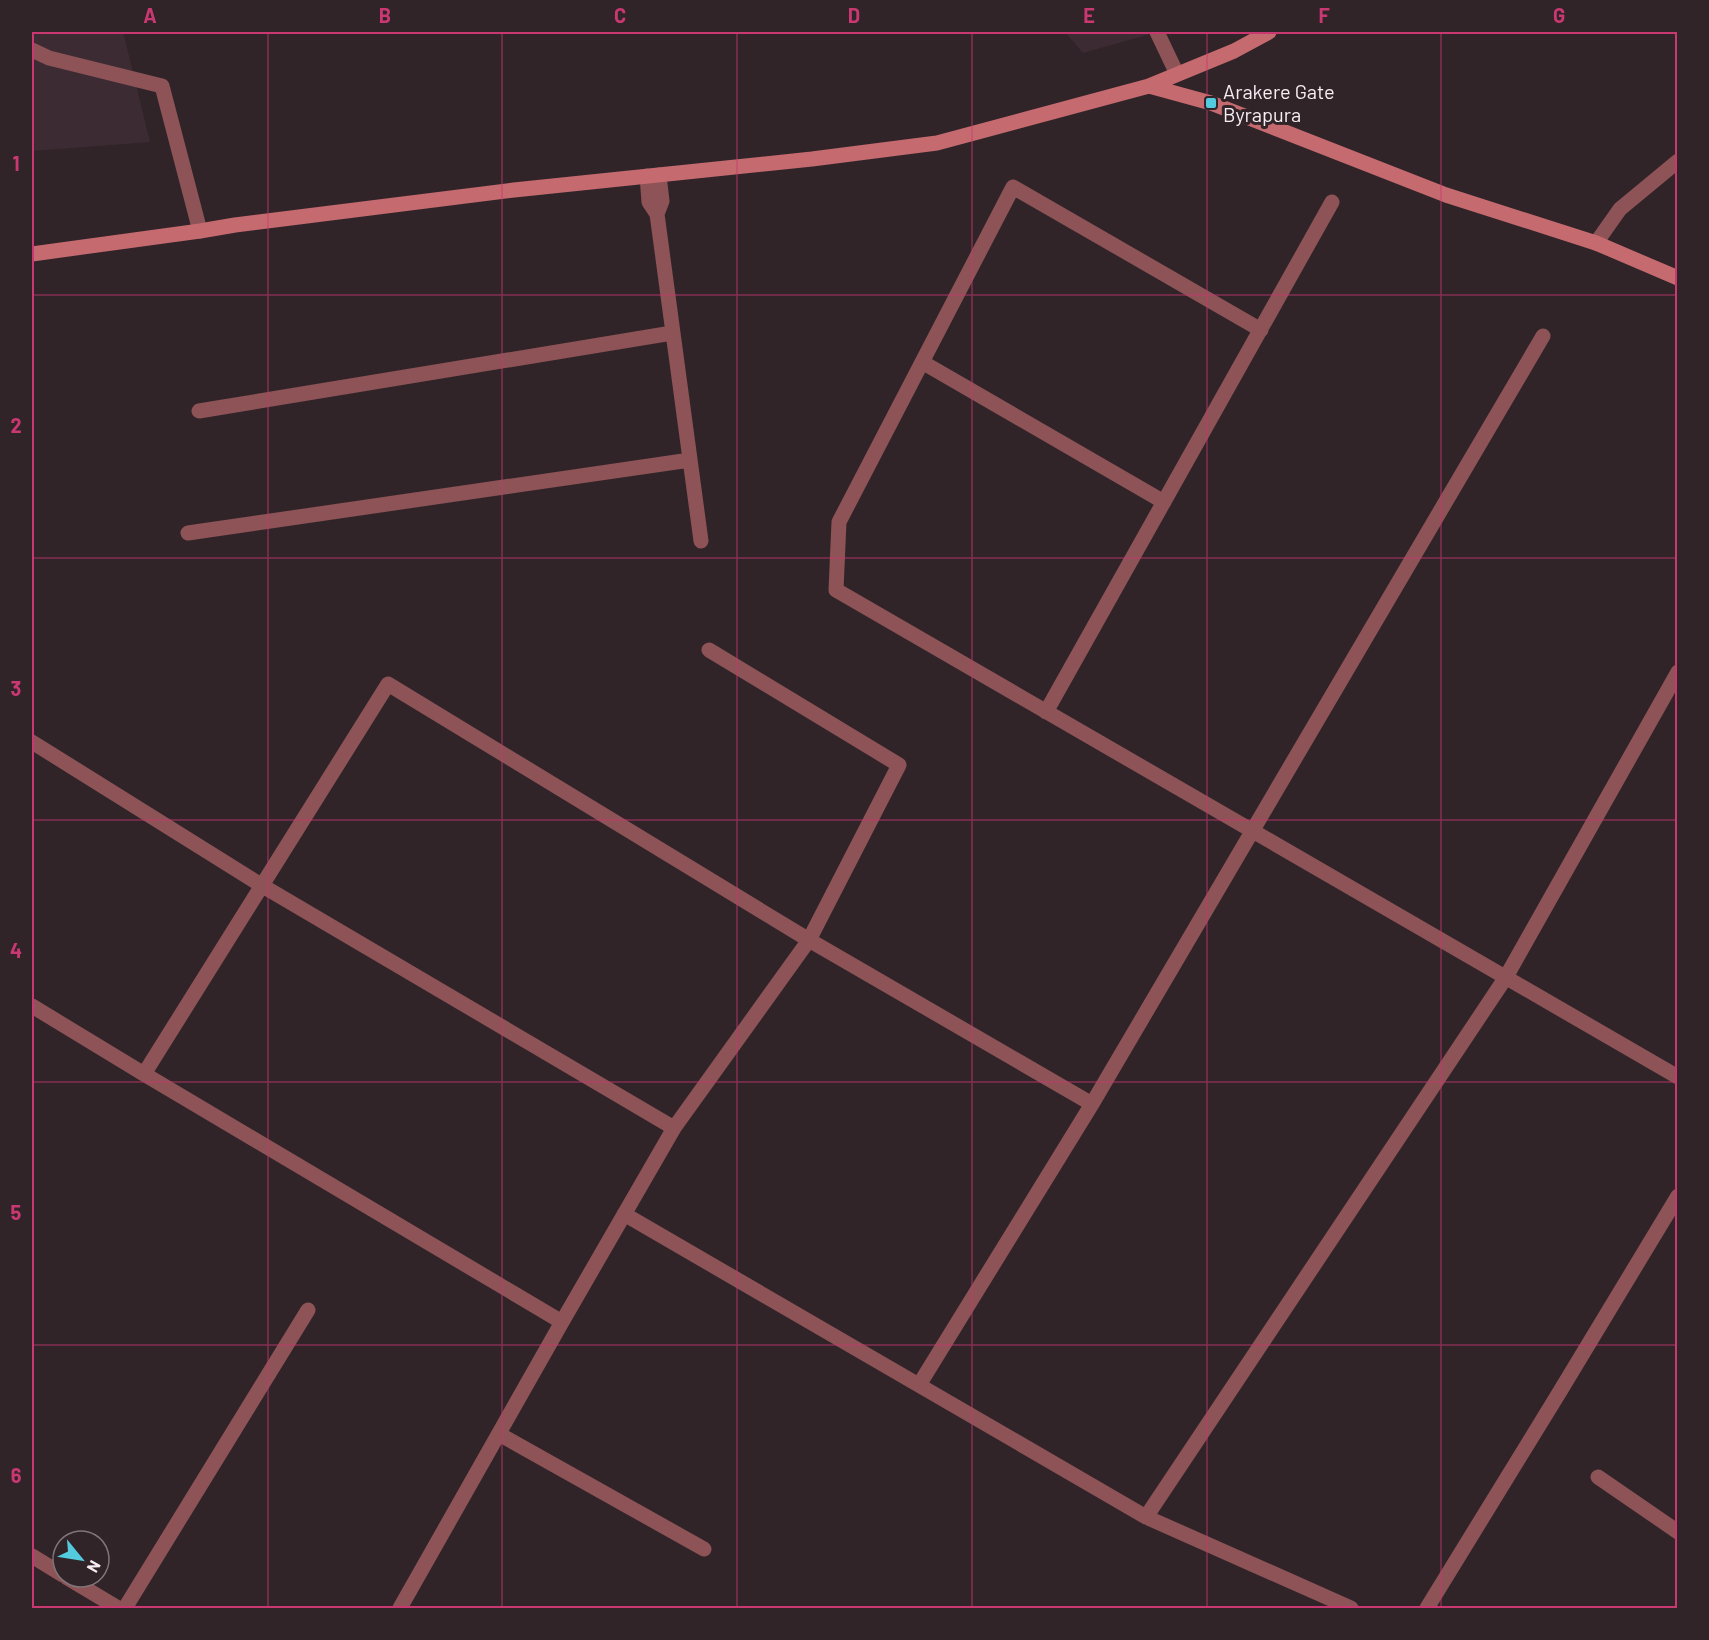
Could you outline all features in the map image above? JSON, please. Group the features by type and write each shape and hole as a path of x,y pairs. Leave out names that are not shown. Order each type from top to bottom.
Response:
{"street":[{"path":"1157,32 1177,74"},
{"path":"32,254 235,225 514,190 812,159 937,143 1149,87 1234,51 1269,32"},
{"path":"32,50 49,58 162,86 200,231"},
{"path":"1149,87 1211,103 1446,195 1596,243 1677,278"},
{"path":"1596,243 1620,209 1677,161"},
{"path":"653,176 662,201 657,214 701,541"},
{"path":"1261,330 1012,187 839,522 836,590 1677,1077"},
{"path":"1046,711 1332,202"},
{"path":"199,411 672,333"},
{"path":"919,1385 1092,1104 1543,336"},
{"path":"922,362 1164,502"},
{"path":"188,533 690,460"},
{"path":"405,1607 499,1434 674,1128 809,940 899,765 709,650"},
{"path":"1146,1516 1506,977 1677,672"},
{"path":"144,1074 388,684 809,940 1092,1104"},
{"path":"32,742 261,885 674,1128"},
{"path":"32,1006 562,1322"},
{"path":"1427,1608 1677,1196"},
{"path":"624,1214 1146,1516 1351,1608"},
{"path":"125,1608 308,1310"},
{"path":"499,1434 704,1549"},
{"path":"1598,1477 1677,1532"},
{"path":"32,1556 51,1568"},
{"path":"87,1589 118,1608"}],"shaded area":[{"path":"32,32 123,32 150,142 32,151"},
{"path":"1065,32 1157,32 1083,53"}],"place":[{"name":"Arakere Gate Byrapura","path":"1211,103"}]}
